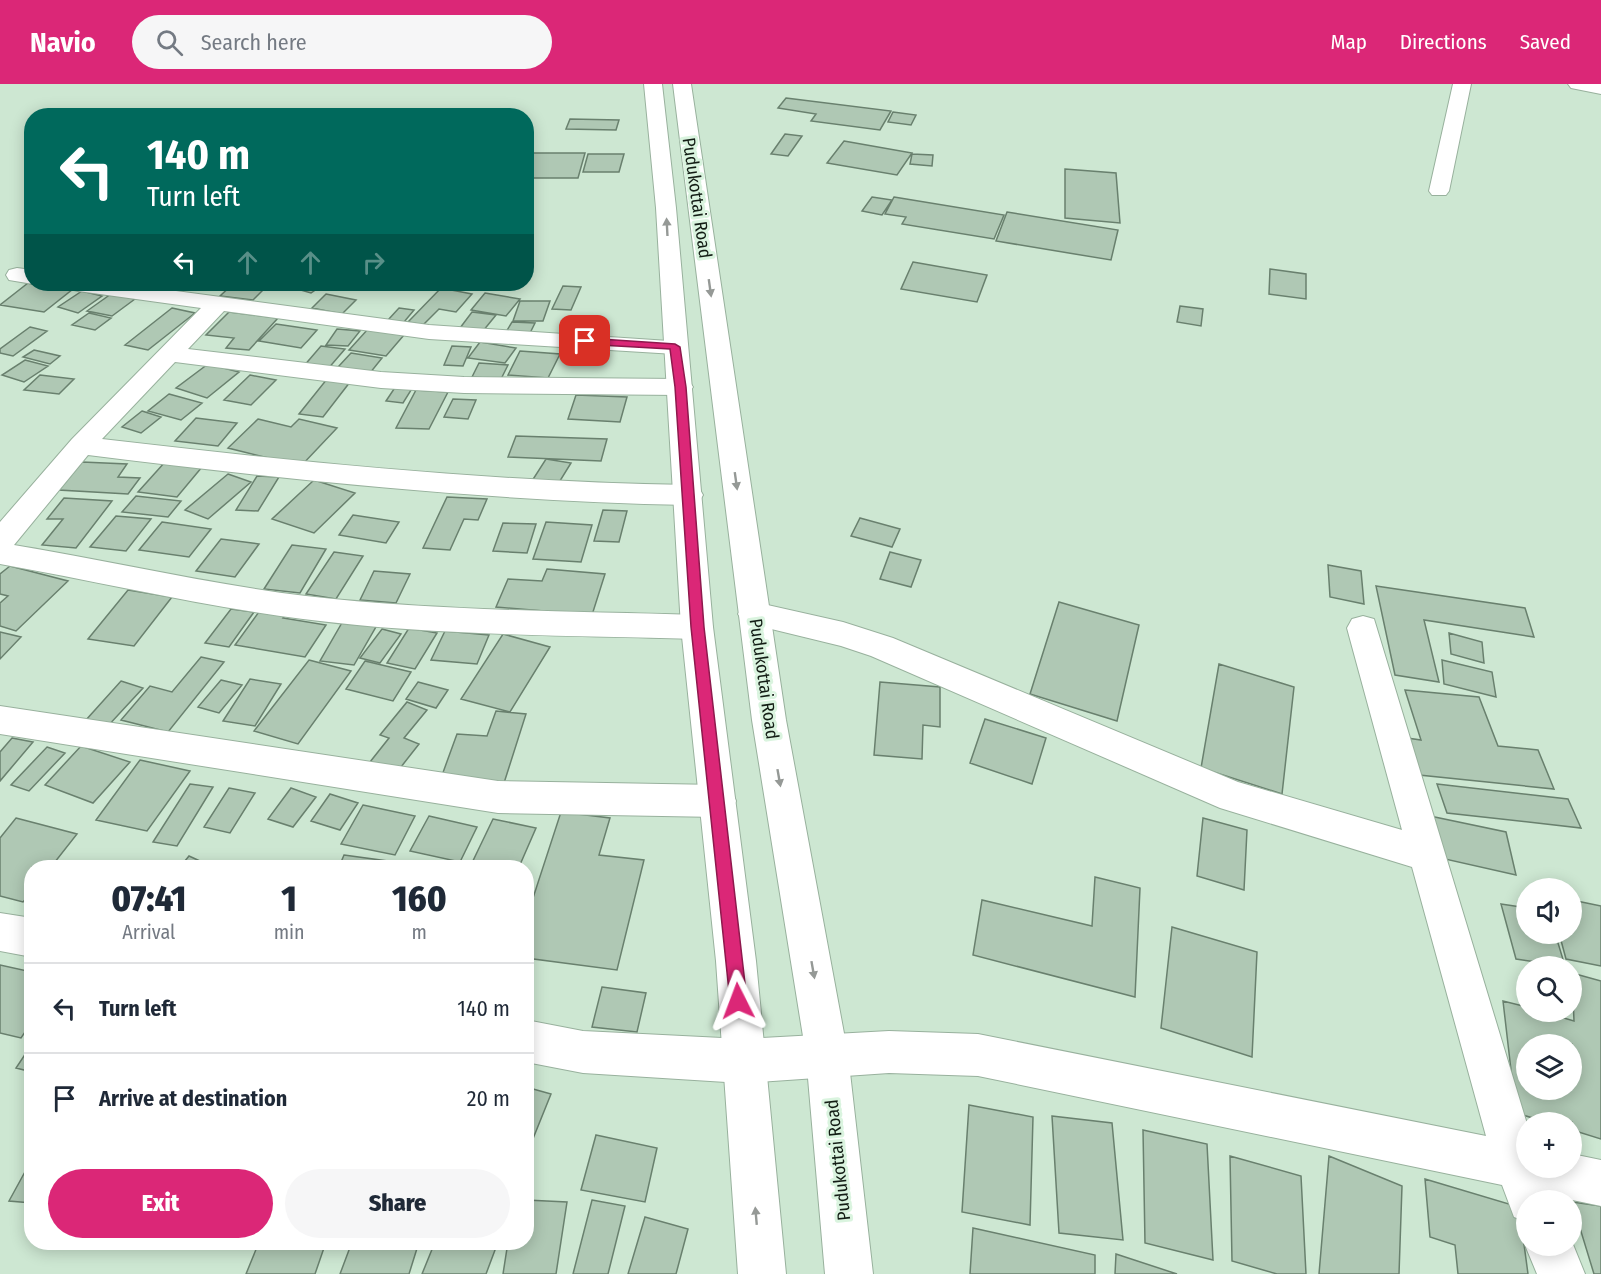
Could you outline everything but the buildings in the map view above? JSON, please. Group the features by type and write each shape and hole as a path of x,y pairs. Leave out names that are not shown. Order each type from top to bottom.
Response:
{"main road":[{"name":"Pudukottai Road","path":"653,84 666,208 675,347 681,387 697,627 736,961 742,1060 762,1274"},
{"name":"Pudukottai Road","path":"682,84 769,720 827,1055 849,1274"},
{"path":"1439,191 1462,84"},
{"path":"1577,84 1601,89"},
{"path":"127,291 429,332 675,347"},
{"path":"0,543 81,445 167,354 219,304"},
{"path":"167,354 381,380 465,385 681,387"},
{"path":"81,445 380,480 601,494 689,495"},
{"path":"0,553 219,595 347,612 469,620 697,627"},
{"path":"754,614 843,634 882,647 1233,797 1427,854"},
{"path":"1363,628 1524,1184"},
{"path":"0,720 498,797 718,801"},
{"path":"0,932 24,936"},
{"path":"534,1043 583,1052 742,1060 888,1052 978,1055 1524,1184 1601,1183"},
{"path":"1555,1256 1562,1274"}],"route":[{"path":"585,341 675,347 681,387 697,627 736,961 738,1001"}]}
